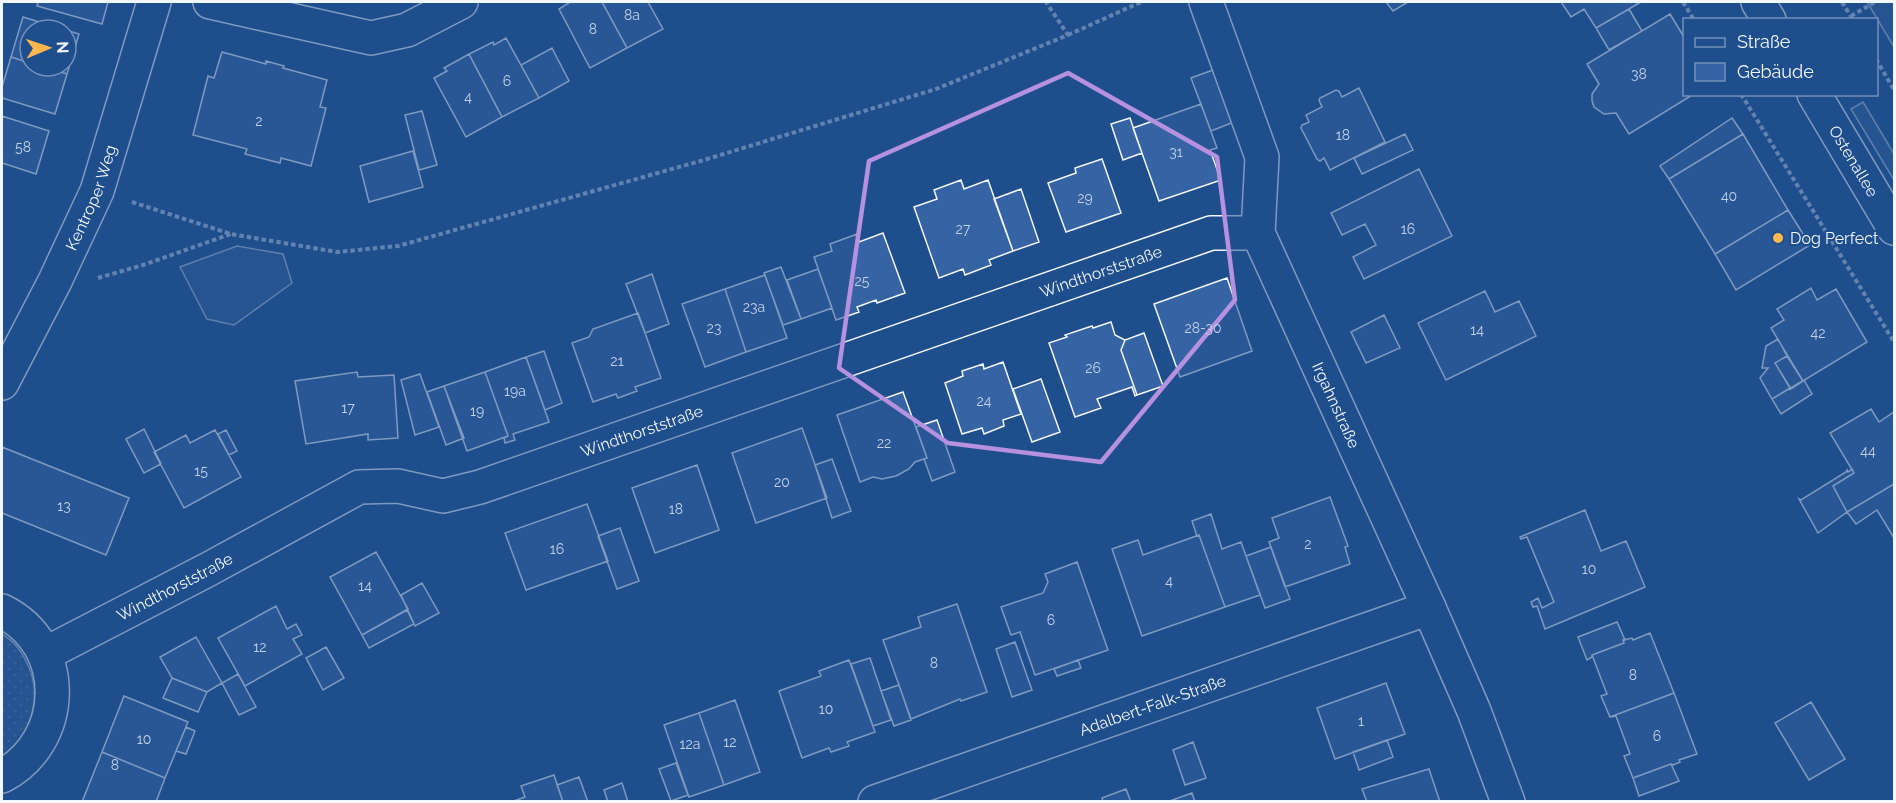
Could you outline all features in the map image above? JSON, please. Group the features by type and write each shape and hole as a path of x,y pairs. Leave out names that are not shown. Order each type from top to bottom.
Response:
{"street":[{"name":"Kentroper Weg","path":"2,383 55,281 97,191 154,2"},
{"path":"210,2 371,38 407,30 461,2"},
{"name":"Irgahnstraße","path":"1206,2 1262,157 1258,233 1429,608 1474,711 1508,801"},
{"path":"1758,2 1768,18"},
{"name":"Ostenallee","path":"1815,96 1894,228"},
{"name":"Windthorststraße","path":"45,654 209,569 359,487 398,486 443,496 480,487 1211,233 1258,233"},
{"name":"Adalbert-Falk-Straße","path":"874,801 1429,608"},
{"path":"2,611 25,627 45,654 50,670 53,695 49,720 40,742 24,761 2,776"}],"path":[{"path":"1046,2 1068,35"},
{"path":"97,191 231,234 337,252 398,246 704,160 936,89 1068,35 1141,2"},
{"path":"1683,2 1693,18"},
{"path":"1842,2 1852,18 1875,2"},
{"path":"1878,62 1894,90"},
{"path":"1742,96 1894,342"},
{"path":"55,281 92,280 231,234"}],"highlighted area":[{"path":"1068,73 1217,157 1235,300 1101,462 948,443 839,368 869,161"}],"shaded area":[{"path":"1867,2 1894,2 1894,47 1878,18"},
{"path":"1863,102 1894,154 1894,180 1851,109"},
{"path":"237,246 283,254 292,283 234,325 207,319 180,267"},
{"path":"2,634 16,646 26,661 34,688 34,701 28,726 21,738 2,758"}],"building":[{"path":"38,2 108,2 102,24 37,6"},
{"path":"570,2 602,2 627,48 590,68 559,9"},
{"path":"602,2 648,2 663,29 627,48"},
{"path":"1386,2 1408,2 1393,11"},
{"path":"1561,2 1641,2 1596,28 1584,9 1571,17"},
{"path":"1629,9 1642,31 1609,50 1596,28"},
{"path":"1670,14 1683,35 1683,96 1691,96 1629,134 1616,113 1604,114 1594,107 1592,94 1599,84 1587,64"},
{"path":"18,34 18,59 11,57"},
{"path":"506,38 539,98 502,117 469,54"},
{"path":"552,48 569,81 539,98 521,65"},
{"path":"222,52 266,64 266,61 327,80 320,107 326,108 311,166 281,158 280,163 245,154 247,149 193,135 208,76 214,78"},
{"path":"469,54 502,117 466,137 434,78 447,71 444,68"},
{"path":"11,57 18,59 18,78 66,78 55,114 2,98 2,87"},
{"path":"1213,70 1234,122 1211,131 1191,78"},
{"path":"1359,88 1385,142 1330,170 1324,158 1320,161 1317,159 1301,128 1302,125 1309,122 1306,115 1322,107 1320,98 1336,90 1342,97"},
{"path":"1201,104 1217,148 1210,150 1221,180 1159,201 1133,128"},
{"path":"422,111 437,165 419,170 405,115"},
{"path":"2,116 49,131 36,174 2,163"},
{"path":"1130,118 1142,153 1123,160 1111,124"},
{"path":"1732,118 1743,134 1669,179 1660,166"},
{"path":"1405,134 1413,150 1362,174 1354,158"},
{"path":"1743,134 1788,210 1715,254 1669,179"},
{"path":"413,151 423,187 369,202 360,166"},
{"path":"1102,159 1121,213 1066,232 1048,183 1076,173 1075,168"},
{"path":"1419,169 1452,236 1364,279 1353,257 1376,245 1365,224 1342,235 1331,213"},
{"path":"961,180 964,189 988,180 1013,251 989,260 991,265 965,275 963,269 939,278 914,207 937,199 934,190"},
{"path":"1021,189 1039,242 1013,251 994,199"},
{"path":"1788,210 1810,245 1736,290 1715,254"},
{"path":"883,233 905,293 857,307 859,312 836,320 814,257 832,251 830,244 857,234 859,242"},
{"path":"781,267 801,319 783,325 764,273"},
{"path":"818,269 832,308 801,319 787,280"},
{"path":"652,274 669,324 645,333 626,284"},
{"path":"765,275 787,338 746,352 725,289"},
{"path":"1227,278 1252,351 1180,377 1154,304"},
{"path":"1811,288 1817,300 1836,289 1867,342 1803,381 1771,328 1784,320 1777,309"},
{"path":"725,289 746,352 705,367 682,304"},
{"path":"1485,291 1495,312 1519,301 1536,336 1446,380 1418,323"},
{"path":"638,313 661,378 635,387 637,391 618,398 616,394 593,402 572,343 589,337 593,329"},
{"path":"1384,315 1400,348 1366,363 1351,332"},
{"path":"1111,322 1115,335 1125,340 1121,350 1137,395 1135,396 1132,387 1097,399 1101,408 1075,417 1049,343 1067,337 1065,335"},
{"path":"1144,333 1163,386 1137,395 1121,350 1125,340"},
{"path":"1778,339 1787,356 1775,363 1790,388 1772,399 1760,378 1768,368 1762,368 1766,346"},
{"path":"544,351 562,403 545,410 526,357"},
{"path":"1787,356 1803,381 1791,389 1775,363"},
{"path":"526,357 549,422 513,434 515,440 505,443 504,438 508,436 485,372"},
{"path":"1003,362 1021,414 1003,420 1004,426 984,434 982,428 962,434 945,383 963,376 962,371 983,364 984,369"},
{"path":"357,372 358,377 394,375 398,438 368,440 368,434 306,444 295,381"},
{"path":"485,372 508,436 467,451 444,386"},
{"path":"420,374 439,427 415,435 401,380"},
{"path":"1041,379 1060,432 1032,442 1013,389"},
{"path":"1804,380 1812,394 1781,414 1772,399"},
{"path":"444,386 464,438 446,445 427,392"},
{"path":"903,392 927,458 915,462 909,469 896,476 882,479 873,477 860,482 837,415"},
{"path":"1871,409 1879,422 1894,412 1894,484 1847,512 1833,486 1854,473 1830,433"},
{"path":"937,420 955,472 932,481 916,427"},
{"path":"802,428 827,498 756,523 732,453"},
{"path":"144,429 161,464 144,473 126,439"},
{"path":"215,430 241,477 184,508 154,452 186,435 190,443"},
{"path":"226,430 237,451 229,455 218,434"},
{"path":"2,447 129,498 106,555 2,513"},
{"path":"832,459 851,511 832,518 815,465"},
{"path":"697,465 719,530 655,553 632,488"},
{"path":"1852,469 1854,473 1833,486 1847,512 1818,533 1799,499 1801,500"},
{"path":"1894,484 1894,538 1877,510 1856,524 1847,512"},
{"path":"1330,497 1348,546 1345,547 1350,564 1285,587 1269,542 1279,538 1272,518"},
{"path":"587,504 608,561 526,590 505,533"},
{"path":"1585,510 1601,551 1626,541 1645,587 1545,629 1537,606 1533,607 1531,602 1538,598 1542,608 1554,602 1527,537 1521,539 1520,537"},
{"path":"1211,514 1222,549 1241,542 1260,595 1225,607 1192,521"},
{"path":"620,528 639,581 617,589 598,536"},
{"path":"1199,535 1225,607 1142,636 1112,549 1138,540 1143,555"},
{"path":"1271,547 1290,599 1265,608 1246,556"},
{"path":"376,552 408,609 362,635 330,577"},
{"path":"1077,562 1108,650 1035,675 1020,632 1011,635 1001,607 1043,593 1048,582 1045,574"},
{"path":"422,583 439,613 415,626 401,595"},
{"path":"957,604 987,692 961,701 960,699 911,719 883,640 921,627 918,617"},
{"path":"276,606 287,629 296,624 302,635 293,639 302,654 245,686 218,638"},
{"path":"407,610 414,624 369,648 362,635"},
{"path":"1617,622 1625,640 1623,640 1624,643 1592,655 1587,660 1578,637"},
{"path":"1650,633 1674,693 1610,717 1601,696 1607,694 1592,655 1624,643 1623,640 1632,638 1633,640"},
{"path":"196,637 222,683 207,692 172,678 160,657"},
{"path":"1015,642 1032,690 1012,697 996,649"},
{"path":"326,647 344,678 323,690 306,658"},
{"path":"870,658 891,720 873,726 851,664"},
{"path":"849,660 875,732 847,742 849,746 831,752 829,748 802,758 779,691 821,676 819,671"},
{"path":"1078,660 1081,668 1057,676 1054,669"},
{"path":"238,674 256,707 239,715 222,683"},
{"path":"172,678 207,692 198,712 163,698"},
{"path":"1386,683 1405,734 1335,759 1317,708"},
{"path":"899,685 911,720 894,726 881,691"},
{"path":"1674,693 1697,754 1679,760 1680,762 1673,765 1633,778 1624,756 1630,754 1616,716 1610,717"},
{"path":"124,696 188,722 165,778 102,752"},
{"path":"735,700 760,772 724,785 699,713"},
{"path":"1811,702 1845,759 1809,780 1775,723"},
{"path":"699,713 724,785 689,797 664,725"},
{"path":"186,727 195,731 186,754 176,751"},
{"path":"1387,740 1393,757 1359,770 1353,752"},
{"path":"1193,742 1206,778 1185,785 1173,750"},
{"path":"102,752 165,778 156,802 82,802"},
{"path":"676,763 688,795 671,801 659,769"},
{"path":"1671,764 1679,781 1639,796 1633,778"},
{"path":"1429,769 1440,802 1367,802 1362,789"},
{"path":"554,775 563,802 511,802 525,797 521,786"},
{"path":"579,777 588,802 563,802 557,785"},
{"path":"622,783 628,802 608,802 604,790"},
{"path":"1126,789 1131,802 1103,802 1102,798"},
{"path":"1192,793 1195,802 1167,802"}],"place":[{"name":"Dog Perfect","path":"1778,238"}]}
